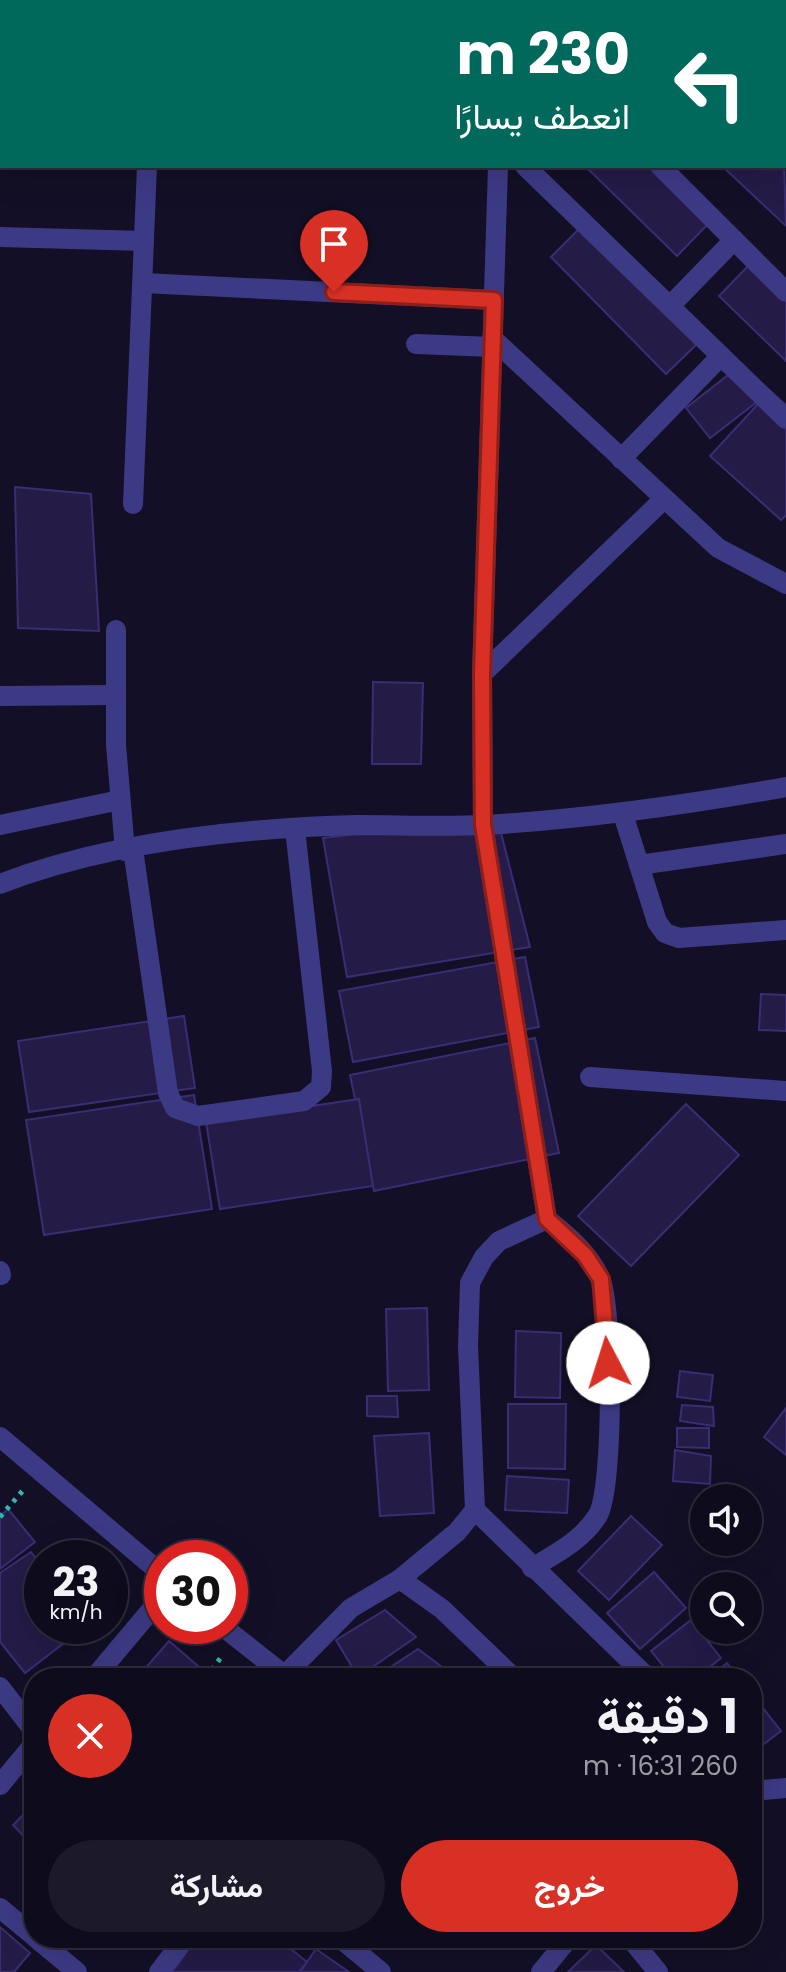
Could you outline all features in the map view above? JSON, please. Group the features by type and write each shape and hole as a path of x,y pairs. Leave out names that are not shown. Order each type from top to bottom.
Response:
{"street":[{"path":"133,504 147,168"},
{"path":"498,168 482,674 483,825 547,1219 576,1245 601,1279 611,1390 607,1492 598,1515 585,1531 532,1568"},
{"path":"527,168 786,419"},
{"path":"671,169 734,240 786,292"},
{"path":"0,237 144,241"},
{"path":"670,306 734,240"},
{"path":"143,283 494,300"},
{"path":"416,344 492,343 718,548 786,584"},
{"path":"621,459 721,356"},
{"path":"482,674 664,499"},
{"path":"116,630 114,695 120,800 168,1093 182,1113 198,1116 304,1101 321,1087 322,1071 295,829"},
{"path":"0,696 114,695"},
{"path":"0,884 35,871 129,850 295,829 483,825 623,814 784,785"},
{"path":"0,825 120,800"},
{"path":"623,814 660,929 672,937 786,930"},
{"path":"639,865 786,844"},
{"path":"590,1077 786,1091"},
{"path":"294,1668 351,1608 400,1579 457,1532 475,1510 468,1346 470,1283 484,1257 499,1241 547,1219"},
{"path":"0,1437 144,1559"},
{"path":"475,1510 637,1668"},
{"path":"400,1579 442,1609 504,1668"},
{"path":"102,1668 144,1618"},
{"path":"245,1644 276,1668"},
{"path":"0,1687 24,1718"},
{"path":"0,1785 24,1756"},
{"path":"762,1790 786,1788"},
{"path":"0,1908 24,1928"},
{"path":"48,1948 77,1972"},
{"path":"159,1972 177,1948"},
{"path":"352,1948 381,1972"},
{"path":"541,1972 561,1948"},
{"path":"638,1948 658,1972"}],"path":[{"path":"0,1517 39,1471"}],"building":[{"path":"587,168 653,168 709,223 677,256"},
{"path":"724,168 784,168 786,226"},
{"path":"582,226 698,343 666,374 551,257"},
{"path":"750,264 786,299 786,361 719,296"},
{"path":"742,364 766,395 710,438 686,408"},
{"path":"770,391 786,405 786,515 781,520 710,456"},
{"path":"15,487 91,494 99,631 18,628"},
{"path":"373,682 423,683 421,764 372,764"},
{"path":"497,817 530,947 347,977 323,838"},
{"path":"525,957 539,1027 353,1062 339,991"},
{"path":"761,994 786,995 786,1031 759,1030"},
{"path":"184,1016 195,1088 29,1112 18,1041"},
{"path":"535,1038 559,1153 374,1191 350,1075"},
{"path":"194,1095 212,1209 44,1235 26,1120"},
{"path":"359,1099 373,1186 220,1209 206,1122"},
{"path":"686,1104 739,1155 631,1266 578,1216"},
{"path":"427,1308 429,1390 388,1391 386,1309"},
{"path":"516,1331 561,1333 560,1398 515,1397"},
{"path":"680,1371 713,1375 710,1401 677,1397"},
{"path":"367,1396 397,1396 398,1417 367,1416"},
{"path":"508,1404 566,1404 565,1469 508,1468"},
{"path":"682,1405 713,1407 714,1426 680,1421"},
{"path":"786,1408 786,1455 764,1437"},
{"path":"677,1428 709,1428 709,1448 677,1447"},
{"path":"429,1433 434,1513 380,1516 374,1436"},
{"path":"675,1450 711,1456 710,1484 673,1481"},
{"path":"507,1476 569,1480 567,1513 505,1510"},
{"path":"8,1509 33,1540 24,1540 24,1550 0,1569 0,1516"},
{"path":"631,1516 662,1545 609,1600 578,1571"},
{"path":"24,1557 24,1644 63,1644 31,1668 24,1668 24,1672 0,1642 0,1573"},
{"path":"654,1572 686,1608 640,1649 607,1613"},
{"path":"385,1610 416,1637 371,1668 353,1668 336,1640"},
{"path":"690,1621 690,1644 710,1644 721,1658 708,1668 665,1668 651,1651"},
{"path":"166,1644 172,1644 200,1668 146,1668"},
{"path":"418,1649 443,1668 389,1668"},
{"path":"762,1707 781,1731 762,1745"},
{"path":"24,1814 24,1837 13,1825"},
{"path":"0,1927 30,1953 14,1972 0,1972"},
{"path":"190,1948 290,1948 307,1962 299,1972 172,1972"},
{"path":"593,1948 599,1948 624,1972 568,1972"},
{"path":"316,1949 349,1972 300,1972"}],"route":[{"path":"334,292 494,300 482,674 483,825 547,1219 585,1255 601,1279 608,1363"}]}
